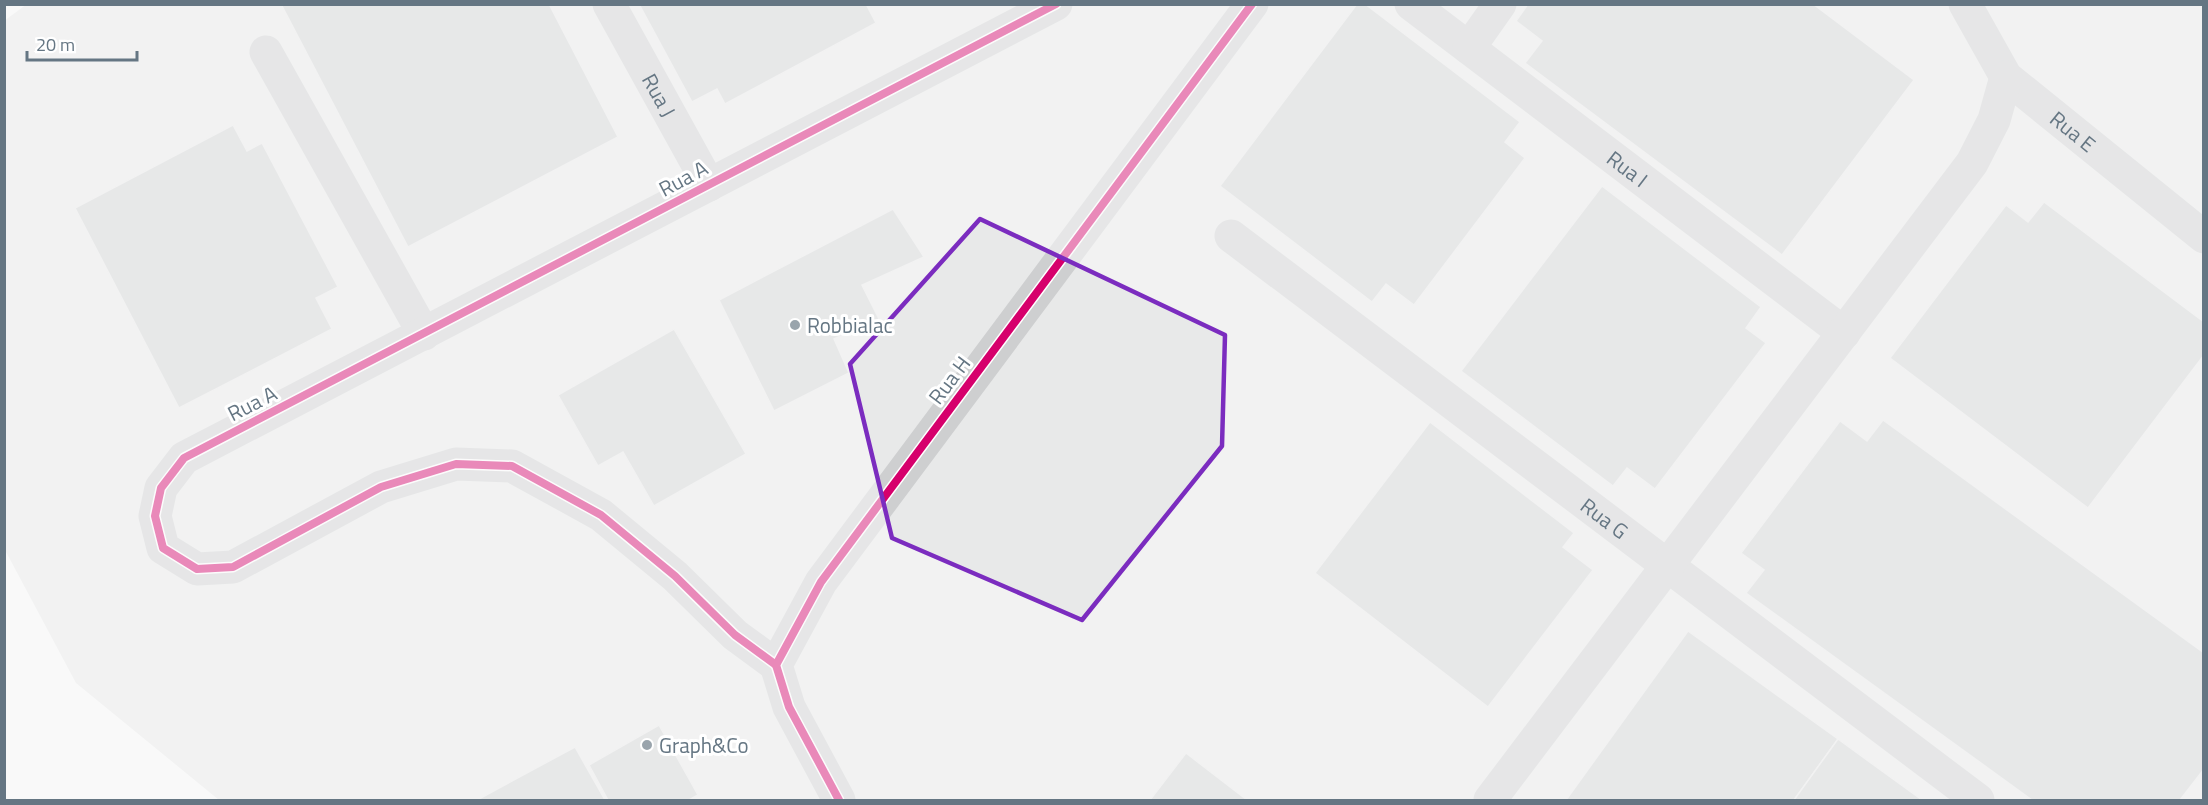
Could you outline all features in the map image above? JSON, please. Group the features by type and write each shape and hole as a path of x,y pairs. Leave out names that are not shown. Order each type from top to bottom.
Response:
{"street":[{"name":"Rua J","path":"609,4 709,185"},
{"name":"Rua A","path":"776,664 735,635 675,576 601,515 512,466 456,464 381,487 233,567 197,569 163,548 155,516 161,488 184,458 1056,4"},
{"name":"Rua H","path":"776,664 821,582 1252,4"},
{"name":"Rua I","path":"1411,4 1844,333"},
{"path":"1469,48 1500,4"},
{"name":"Rua E","path":"1965,4 2006,78 2204,237"},
{"path":"266,52 424,334"},
{"path":"1490,801 1972,162 1994,120 2006,78"},
{"name":"Rua G","path":"1231,236 1978,801"},
{"path":"776,664 789,707 839,801"}],"highlighted area":[{"path":"980,219 1225,335 1222,446 1082,620 892,538 850,364"}],"shaded area":[{"path":"27,4 2203,5 2203,800 219,800 76,683 5,550 4,21"}],"building":[{"path":"281,4 549,4 618,137 408,247"},
{"path":"639,4 866,4 876,23 725,104 717,89 692,102"},
{"path":"1357,4 1365,4 1520,122 1505,142 1525,158 1414,305 1386,284 1372,302 1220,186"},
{"path":"1528,4 1813,4 1914,80 1782,255 1525,63 1542,41 1516,21"},
{"path":"233,125 247,151 262,143 338,287 316,298 332,329 179,408 75,208"},
{"path":"1602,186 1761,307 1746,328 1766,343 1655,489 1627,468 1613,486 1461,371"},
{"path":"2044,202 2204,322 2204,355 2088,508 1890,358 2006,205 2028,222"},
{"path":"893,209 924,257 862,285 879,319 834,339 849,373 774,411 719,300"},
{"path":"674,329 746,454 654,506 623,452 598,466 558,395"},
{"path":"1883,420 2204,653 2204,769 2180,800 2032,800 1746,593 1764,570 1741,553 1840,421 1867,441"},
{"path":"1430,422 1574,533 1563,547 1593,570 1488,707 1315,573"},
{"path":"1688,631 1838,739 1794,800 1566,800"},
{"name":"Graph&Co","path":"659,725 698,795 689,800 608,800 589,765"},
{"path":"1838,739 1922,800 1794,800"},
{"path":"575,747 605,800 477,800"},
{"path":"1186,753 1247,800 1150,800"}],"cycle path":[{"path":"776,665 735,635 675,576 601,515 512,466 456,464 381,487 233,567 197,569 163,548 155,516 161,488 184,458 1056,4"},
{"path":"839,800 789,707 776,665 821,582 1252,4"}],"place":[{"name":"Robbialac","path":"795,325"},
{"name":"Graph&Co","path":"647,745"}]}
